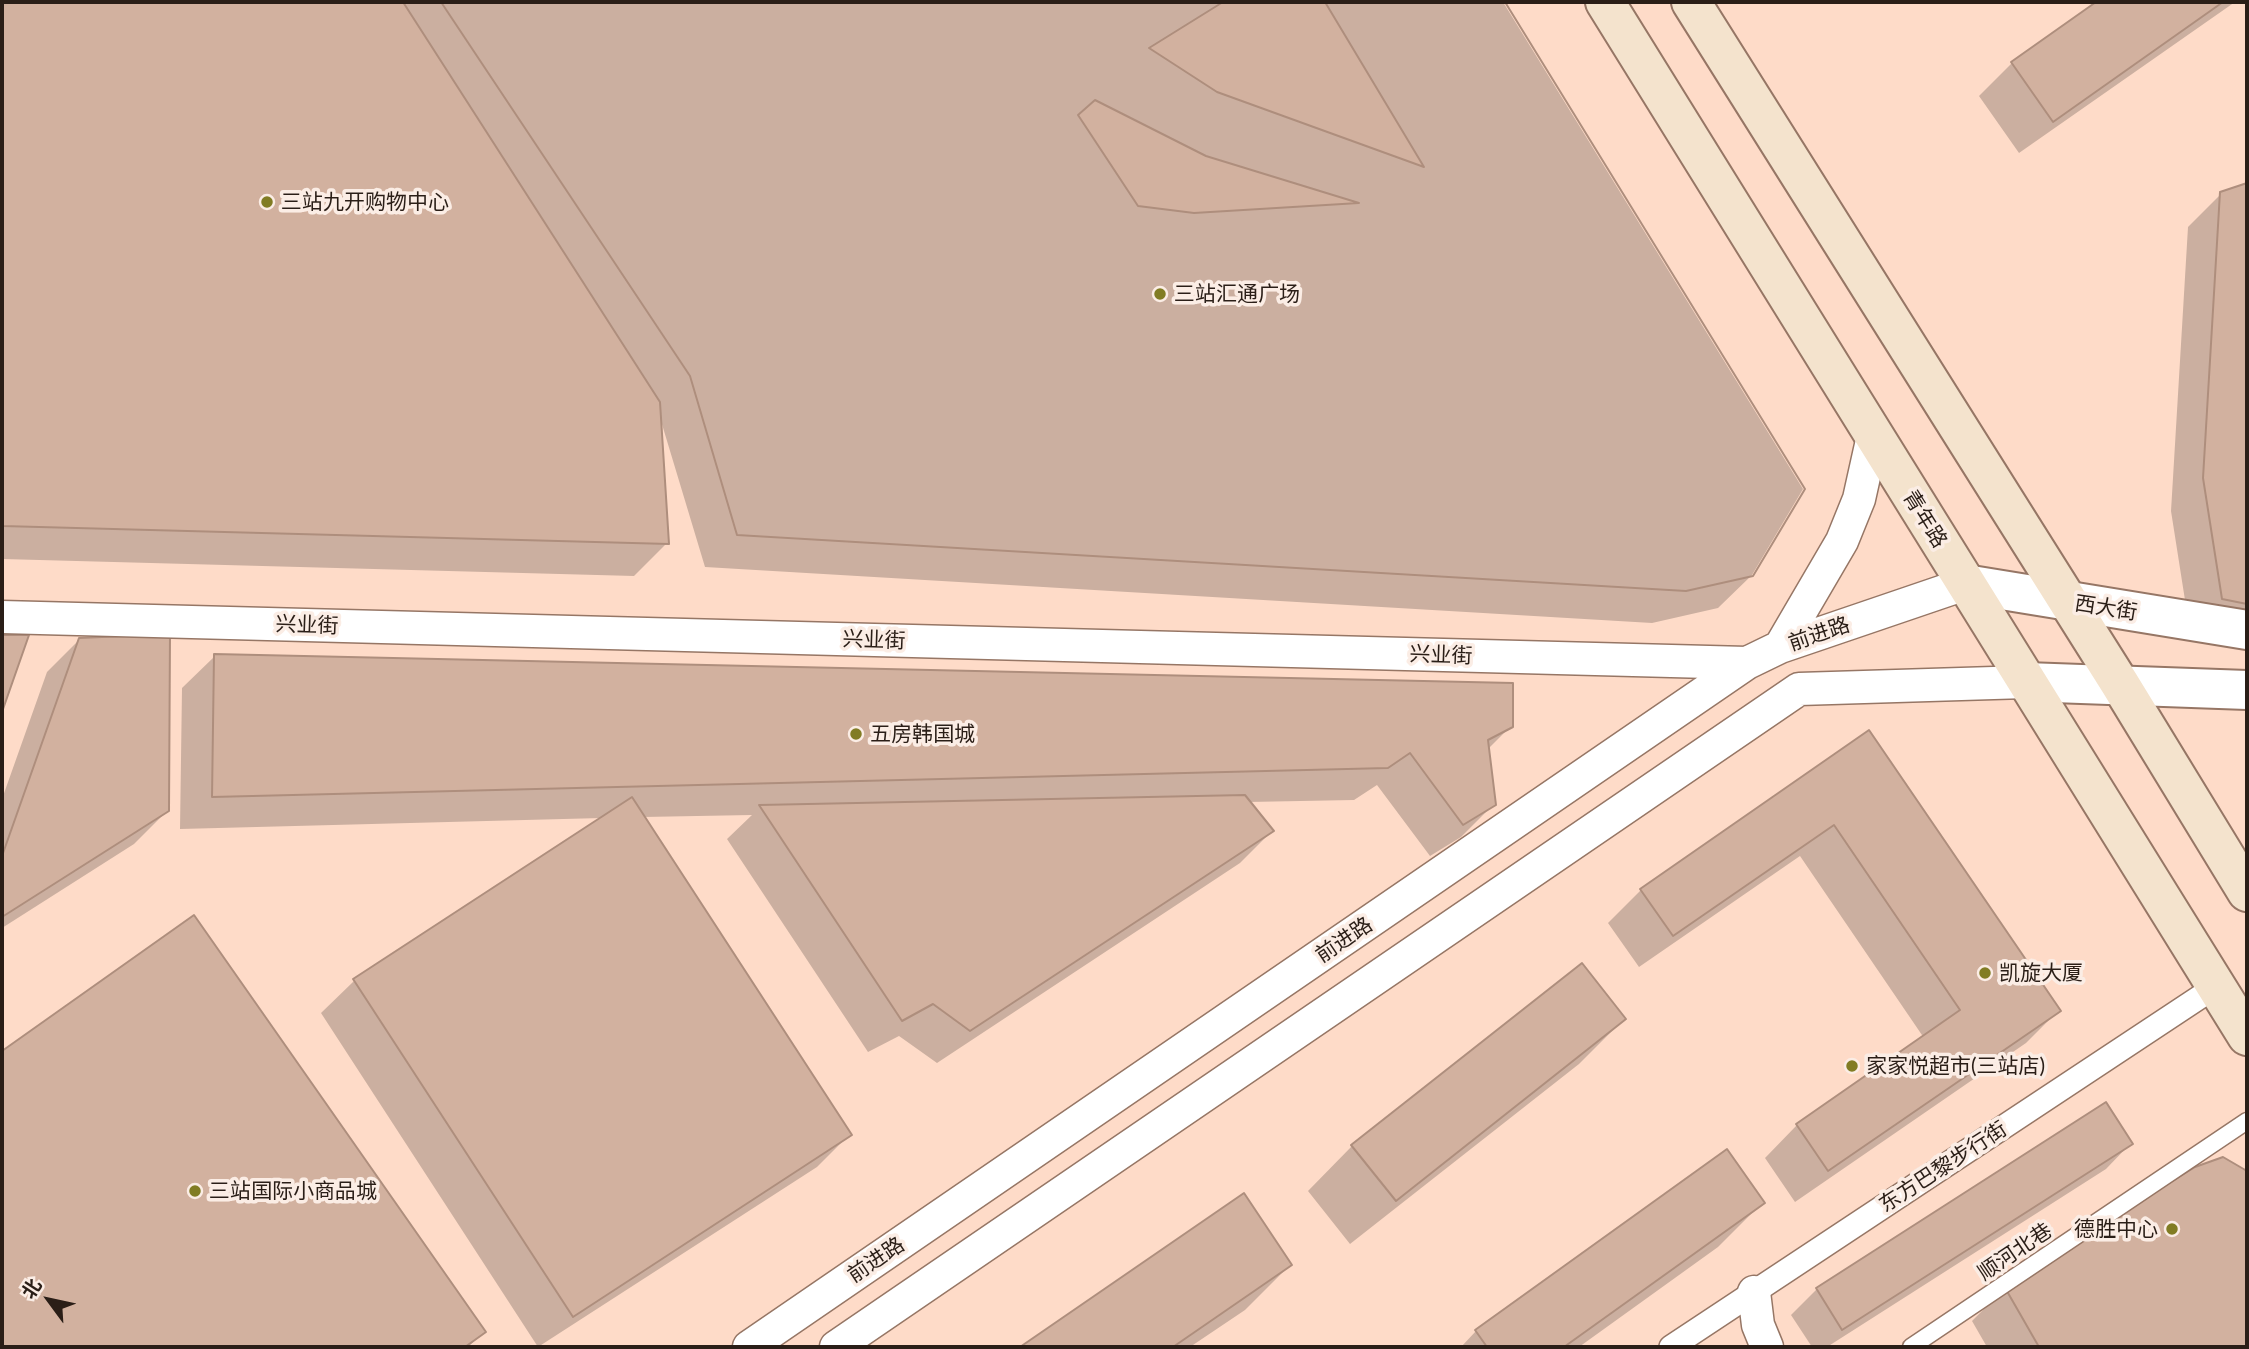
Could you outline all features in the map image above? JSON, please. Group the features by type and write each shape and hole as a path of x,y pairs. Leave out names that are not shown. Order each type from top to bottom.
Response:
{"main road":[{"name":"青年路","path":"1605,2 2247,1036"},
{"path":"1691,2 2120,684 2247,892"}],"street":[{"path":"1780,647 1842,541 1859,499 1874,436"},
{"name":"西大街","path":"1965,584 2247,630"},
{"name":"前进路","path":"749,1347 1747,663 1780,647 1965,584"},
{"name":"兴业街","path":"2,617 1747,663"},
{"path":"836,1347 1799,689 2026,682 2247,690"},
{"name":"东方巴黎步行街","path":"1671,1347 2215,987"},
{"path":"1754,1292 1758,1325 1767,1347"}],"lane":[{"name":"顺河北巷","path":"1911,1347 2247,1121"}],"building":[{"name":"三站九开购物中心","path":"2,2 403,2 660,402 669,544 2,526"},
{"name":"三站汇通广场","path":"441,2 1223,2 1149,48 1217,92 1424,167 1325,2 1505,2 1805,489 1753,576 1686,591 737,535 690,376","holes":["1095,100 1206,156 1359,203 1194,213 1138,206 1078,115"]},
{"name":"三站汇通广场","path":"441,2 1505,2 1805,489 1753,576 1686,591 737,535 690,376"},
{"path":"2096,2 2223,2 2053,122 2011,62"},
{"path":"2247,183 2247,604 2222,599 2203,478 2220,192"},
{"path":"170,634 169,811 2,917 2,856 79,638"},
{"path":"2,635 29,635 2,712"},
{"name":"五房韩国城","path":"214,654 1513,683 1513,727 1488,740 1496,805 1463,825 1410,753 1388,768 212,797"},
{"name":"凯旋大厦","path":"1869,730 2061,1011 1828,1171 1796,1124 1960,1010 1834,825 1673,936 1640,889"},
{"name":"五房韩国城","path":"1245,795 1274,831 970,1031 933,1004 902,1021 759,805"},
{"path":"632,797 852,1135 573,1317 353,979"},
{"name":"三站国际小商品城","path":"194,915 486,1332 465,1347 2,1347 2,1051"},
{"path":"1582,963 1626,1019 1396,1201 1351,1145"},
{"path":"2106,1102 2133,1144 1842,1330 1816,1288"},
{"path":"1727,1149 1765,1203 1564,1347 1487,1347 1475,1330"},
{"name":"德胜中心","path":"2223,1157 2247,1171 2247,1347 2039,1347 2004,1286 2195,1167"},
{"path":"1244,1193 1292,1265 1173,1347 1020,1347"}],"place":[{"name":"三站九开购物中心","path":"267,202"},
{"name":"三站汇通广场","path":"1160,294"},
{"name":"五房韩国城","path":"856,734"},
{"name":"凯旋大厦","path":"1985,973"},
{"name":"家家悦超市(三站店)","path":"1852,1066"},
{"name":"三站国际小商品城","path":"195,1191"},
{"name":"德胜中心","path":"2172,1229"}]}
